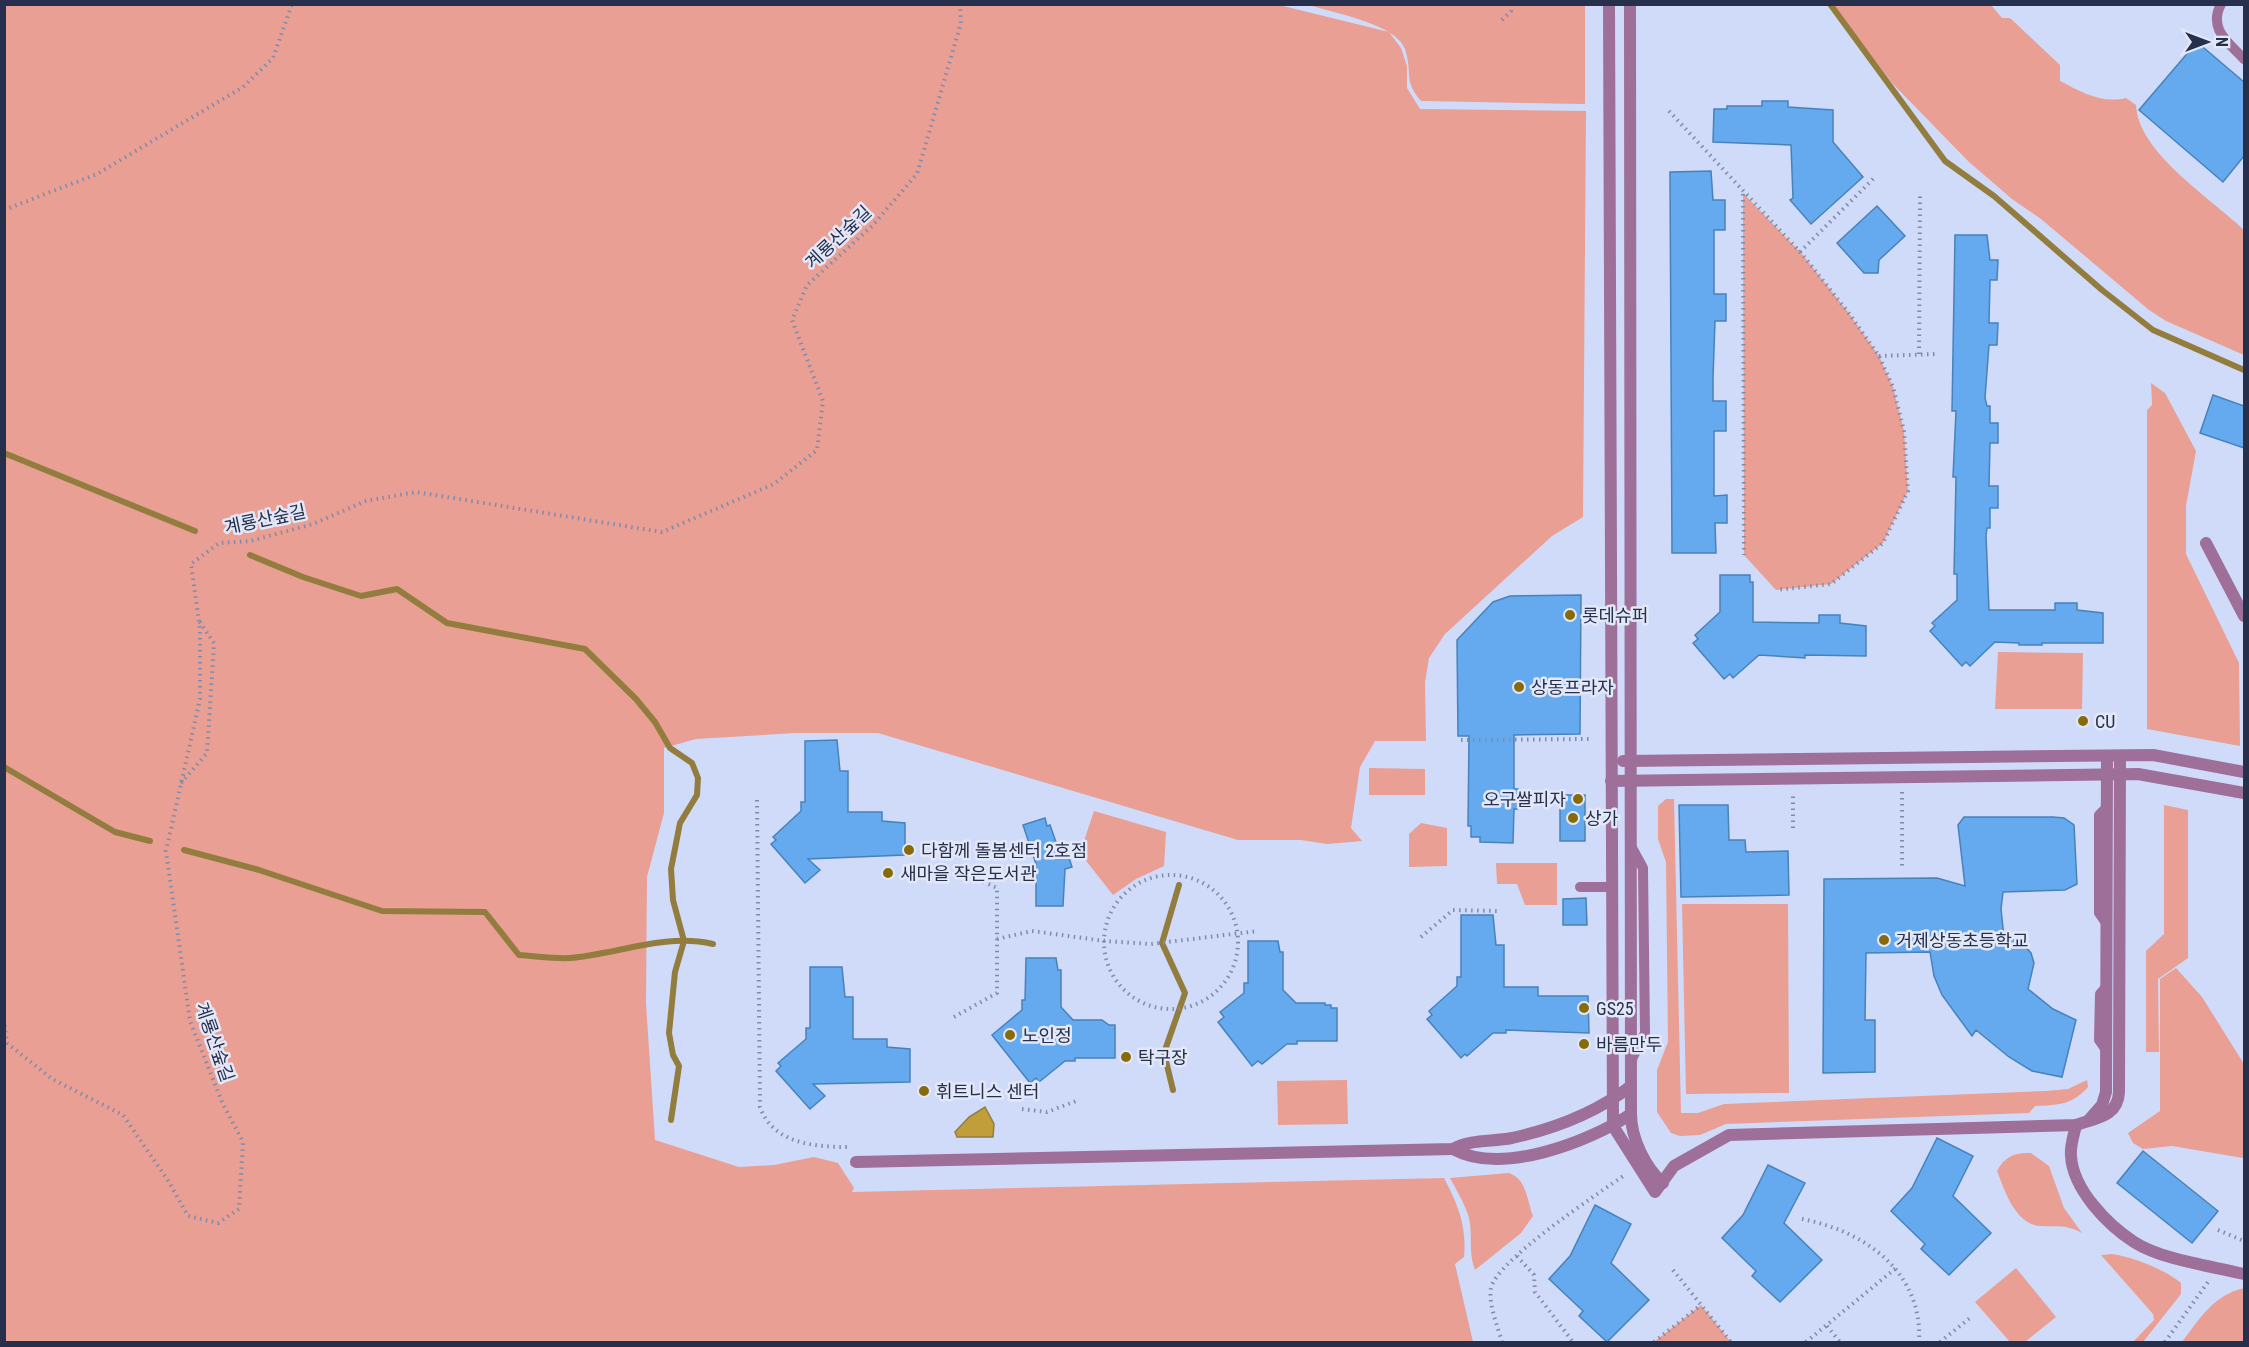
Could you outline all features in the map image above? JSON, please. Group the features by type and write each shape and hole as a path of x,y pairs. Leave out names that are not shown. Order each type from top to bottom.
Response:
{"street":[{"path":"1609,4 1613,1126 1659,1188"},
{"path":"1630,4 1631,1114 1634,1137 1657,1178 1659,1188"},
{"path":"2206,543 2244,616"},
{"path":"1611,760 2153,755 2244,772"},
{"path":"1659,1188 1674,1166 1729,1135 2082,1123 2108,1114 2119,1099 2120,756"},
{"path":"2107,757 2105,1100 2082,1123 2071,1157 2074,1170 2080,1185 2110,1223 2136,1243 2165,1254 2244,1274"},
{"path":"1611,781 2121,774 2153,776 2244,793"},
{"path":"856,1162 1453,1149 1465,1142 1510,1138 1531,1133 1612,1101 1631,1086"},
{"path":"1453,1149 1466,1156 1517,1157 1580,1140 1613,1126 1631,1114"}],"lane":[{"path":"2221,4 2217,18 2219,33 2244,59"},
{"path":"1580,887 1611,887"}],"path":[{"path":"4,210 97,174 243,87 273,58 292,4"},
{"name":"계룡산숲길","path":"4,1019 7,1043 52,1079 123,1115 169,1182 188,1216 218,1224 239,1209 243,1142 222,1102 190,1021 166,851 200,699 199,621 191,564 219,543 250,541 313,524 366,501 416,492 662,532 774,484 817,450 823,401 792,320 807,285 872,226 917,174 961,23 960,4"},
{"path":"1502,20 1511,11 1510,4"},
{"path":"1526,4 1539,4"},
{"path":"1554,4 1563,4"},
{"path":"1570,4 1580,4"},
{"path":"1669,111 1800,252 1848,312 1879,356 1893,387 1904,431 1908,491 1883,543 1831,584 1776,590"},
{"path":"1800,252 1876,176"},
{"path":"1743,193 1744,555"},
{"path":"1919,354 1920,196"},
{"path":"1879,356 1936,354"},
{"path":"181,783 207,753 214,643 199,621"},
{"path":"1461,740 1591,739"},
{"path":"1902,788 1902,867"},
{"path":"1793,789 1793,828"},
{"path":"757,800 760,1107 765,1121 789,1138 813,1147 855,1147"},
{"path":"954,1017 997,993 997,888 960,871"},
{"path":"1180,875 1201,882 1219,895 1231,912 1237,933 1237,955 1229,977 1214,994 1188,1007 1172,1010 1150,1006 1130,995 1115,979 1106,958 1105,941 1110,914 1122,896 1139,883 1159,876 1180,875"},
{"path":"1421,937 1453,910 1501,911"},
{"path":"997,939 1032,932 1105,941 1154,944 1258,931"},
{"path":"1022,1109 1047,1112 1076,1101"},
{"path":"1502,1342 1491,1290 1494,1279 1517,1256 1626,1173"},
{"path":"1802,1219 1851,1234 1896,1268 1915,1303 1918,1342"},
{"path":"2218,1230 2244,1241"},
{"path":"1517,1256 1534,1275 1535,1292 1573,1342"},
{"path":"2165,1342 2208,1283 2213,1266"},
{"path":"1806,1342 1896,1268"},
{"path":"1673,1270 1731,1342"},
{"path":"1654,1342 1701,1305"},
{"path":"1940,1342 1970,1317"},
{"path":"1827,1326 1840,1342"}],"shaded area":[{"path":"5,4 1279,5 1389,32 1401,48 1407,66 1407,88 1420,109 1586,111 1583,517 1552,536 1445,634 1429,658 1425,682 1426,741 1375,741 1360,767 1351,828 1362,841 1327,844 1301,840 1238,840 878,733 795,733 696,739 664,748 664,813 647,877 646,1003 655,1140 739,1167 774,1165 814,1157 838,1163 854,1188 852,1192 1444,1178 1463,1226 1464,1257 1455,1264 1473,1342 5,1342"},
{"path":"1309,5 1585,5 1585,104 1421,101 1412,88 1405,49 1399,40 1377,26"},
{"path":"1832,5 1991,5 2002,18 2010,18 2060,65 2060,81 2092,96 2109,99 2126,98 2136,105 2140,123 2162,157 2178,174 2244,230 2244,355 2166,321 2149,310 2041,219 2012,199 1969,162 1893,84"},
{"path":"1743,193 1802,254 1879,356 1893,387 1904,431 1908,491 1883,543 1831,584 1776,590 1744,555"},
{"path":"2151,383 2165,393 2196,451 2186,506 2186,554 2239,663 2240,746 2147,729 2147,410 2152,405"},
{"path":"1998,652 2083,653 2082,709 1995,709"},
{"path":"1369,768 1425,769 1425,795 1369,795"},
{"path":"1666,799 1674,799 1681,1113 1698,1113 1724,1104 2047,1091 2068,1089 2087,1080 2088,1087 2070,1101 2035,1106 2029,1113 1726,1124 1700,1135 1680,1136 1671,1133 1657,1112 1657,1070 1668,1042 1666,862 1658,839 1658,806"},
{"path":"2164,805 2188,810 2188,958 2158,979 2159,1052 2146,1052 2146,951 2164,934"},
{"path":"1094,811 1166,832 1164,866 1136,879 1113,895 1080,853"},
{"path":"1421,823 1447,828 1447,866 1409,867 1409,834"},
{"path":"1496,863 1557,863 1557,905 1525,905 1517,884 1497,884"},
{"path":"1682,904 1788,904 1789,1093 1686,1094"},
{"path":"2176,968 2202,997 2244,1064 2243,1158 2172,1146 2143,1149 2133,1143 2128,1133 2160,1111 2160,979"},
{"path":"1347,1080 1348,1124 1278,1125 1277,1081"},
{"path":"985,1107 994,1124 993,1137 957,1137 955,1132 969,1117"},
{"path":"2031,1153 2049,1166 2064,1208 2082,1233 2066,1227 2031,1224 2012,1205 1997,1171 2011,1156"},
{"path":"1509,1173 1520,1180 1523,1185 1533,1216 1521,1233 1475,1270 1469,1218 1450,1178"},
{"path":"2112,1254 2148,1264 2181,1283 2181,1294 2143,1342 2133,1342 2154,1320 2153,1314 2101,1255"},
{"path":"2016,1268 2056,1317 2025,1342 2010,1342 1975,1302"},
{"path":"2244,1288 2244,1342 2182,1342 2216,1302 2233,1291"},
{"path":"1701,1305 1731,1342 1654,1342"}],"building":[{"path":"2197,42 2244,82 2244,156 2223,182 2139,110"},
{"path":"1762,101 1788,101 1788,107 1833,110 1833,142 1863,177 1811,224 1790,200 1793,198 1791,145 1713,142 1714,109 1727,109 1727,106 1762,106"},
{"path":"1711,171 1713,200 1725,200 1725,230 1714,230 1714,294 1726,294 1726,321 1715,321 1713,401 1726,401 1726,431 1714,431 1714,496 1727,495 1727,523 1715,523 1716,553 1672,553 1670,172"},
{"path":"1877,206 1905,236 1879,260 1878,273 1864,273 1837,243"},
{"path":"1955,235 1987,235 1990,260 1998,260 1997,280 1990,280 1989,323 1998,323 1997,345 1989,345 1985,398 1987,406 1990,406 1990,423 1998,423 1998,443 1990,443 1989,486 1998,486 1998,508 1990,508 1990,528 1987,528 1986,535 1989,610 2055,610 2055,603 2077,603 2077,610 2103,613 2103,643 2019,645 2019,643 1995,642 1970,666 1966,662 1962,666 1930,631 1935,626 1932,623 1957,600 1957,574 1954,574 1956,477 1953,477 1956,411 1952,411"},
{"path":"2213,395 2244,406 2244,448 2200,433"},
{"path":"1720,575 1750,575 1750,582 1753,582 1753,622 1819,623 1819,615 1840,615 1840,623 1866,626 1866,656 1805,655 1805,658 1759,655 1733,678 1730,674 1724,679 1693,643 1698,639 1695,635 1720,612"},
{"name":"상동프라자","path":"1581,595 1580,734 1514,735 1514,789 1518,789 1518,809 1514,809 1513,843 1480,842 1480,837 1471,837 1471,826 1468,826 1469,736 1458,736 1457,640 1493,602 1510,596"},
{"path":"837,740 840,771 848,771 848,812 882,812 882,821 905,823 905,855 808,859 820,870 805,883 771,844 776,840 773,837 801,811 801,802 805,802 805,741"},
{"name":"상가","path":"1560,795 1585,795 1585,841 1560,841"},
{"path":"1679,805 1728,805 1729,840 1745,840 1746,852 1788,851 1789,895 1681,897"},
{"path":"1964,817 2053,817 2064,818 2074,825 2077,884 2065,890 2003,892 2001,909 2004,937 2021,942 2031,953 2034,963 2028,989 2053,1009 2076,1020 2062,1077 2032,1071 2009,1057 1976,1030 1972,1036 1942,995 1934,976 1930,952 1866,953 1865,1020 1875,1020 1875,1072 1823,1073 1824,879 1937,878 1965,886 1958,825"},
{"path":"1045,818 1047,826 1050,825 1058,848 1065,846 1072,867 1065,869 1063,906 1036,906 1036,864 1023,825"},
{"path":"1586,898 1587,925 1563,925 1563,899"},
{"path":"1461,915 1493,915 1496,945 1504,945 1504,987 1538,987 1538,996 1588,996 1589,1033 1506,1030 1506,1033 1493,1033 1467,1056 1465,1054 1461,1058 1427,1019 1432,1015 1429,1011 1457,986 1457,977 1461,977"},
{"path":"1248,941 1278,941 1280,952 1283,952 1283,990 1296,1003 1325,1003 1325,1005 1331,1005 1331,1008 1337,1008 1337,1041 1297,1041 1297,1044 1287,1044 1262,1064 1258,1061 1252,1066 1218,1022 1224,1017 1220,1012 1244,993 1244,983 1248,983"},
{"path":"1026,958 1056,958 1058,970 1061,970 1061,1007 1073,1020 1102,1020 1109,1025 1115,1025 1115,1058 1075,1058 1075,1061 1065,1061 1039,1082 1036,1078 1030,1083 992,1035 1022,1010 1022,1000 1025,1000"},
{"path":"810,967 842,967 845,997 853,997 853,1039 887,1039 887,1047 910,1049 910,1082 813,1084 825,1096 810,1109 776,1071 781,1066 778,1063 806,1039 806,1028 810,1028"},
{"path":"1937,1138 1973,1156 1953,1196 1991,1233 1949,1275 1921,1249 1925,1244 1891,1211 1912,1188"},
{"path":"2143,1151 2218,1211 2192,1243 2117,1183"},
{"path":"1768,1165 1805,1183 1784,1223 1822,1260 1780,1302 1752,1276 1756,1271 1722,1238 1743,1215"},
{"path":"1595,1205 1631,1224 1611,1263 1649,1300 1607,1342 1579,1316 1583,1311 1549,1279 1570,1256"}],"waterway":[{"path":"1830,4 1945,161 1994,196 2102,290 2153,330 2244,370"},
{"path":"4,453 195,531"},
{"path":"250,555 303,577 361,596 397,589 447,623 585,649 636,699 655,722 670,748 692,763 698,778 697,795 680,823 671,869 673,900 684,941 675,972 669,1033 673,1055 679,1066 671,1120"},
{"path":"4,767 115,832 150,841"},
{"path":"184,850 259,870 382,911 485,912 519,955 570,958 677,941 713,944"},
{"path":"1173,1090 1164,1053 1185,993 1162,943 1179,885"}],"place":[{"name":"롯데슈퍼","path":"1570,615"},
{"name":"상동프라자","path":"1519,687"},
{"name":"CU","path":"2083,721"},
{"name":"오구쌀피자","path":"1578,799"},
{"name":"상가","path":"1573,818"},
{"name":"다함께 돌봄센터 2호점","path":"909,850"},
{"name":"새마을 작은도서관","path":"888,873"},
{"name":"거제상동초등학교","path":"1884,940"},
{"name":"GS25","path":"1584,1008"},
{"name":"노인정","path":"1010,1035"},
{"name":"바름만두","path":"1584,1044"},
{"name":"탁구장","path":"1126,1057"},
{"name":"휘트니스 센터","path":"924,1091"}]}
